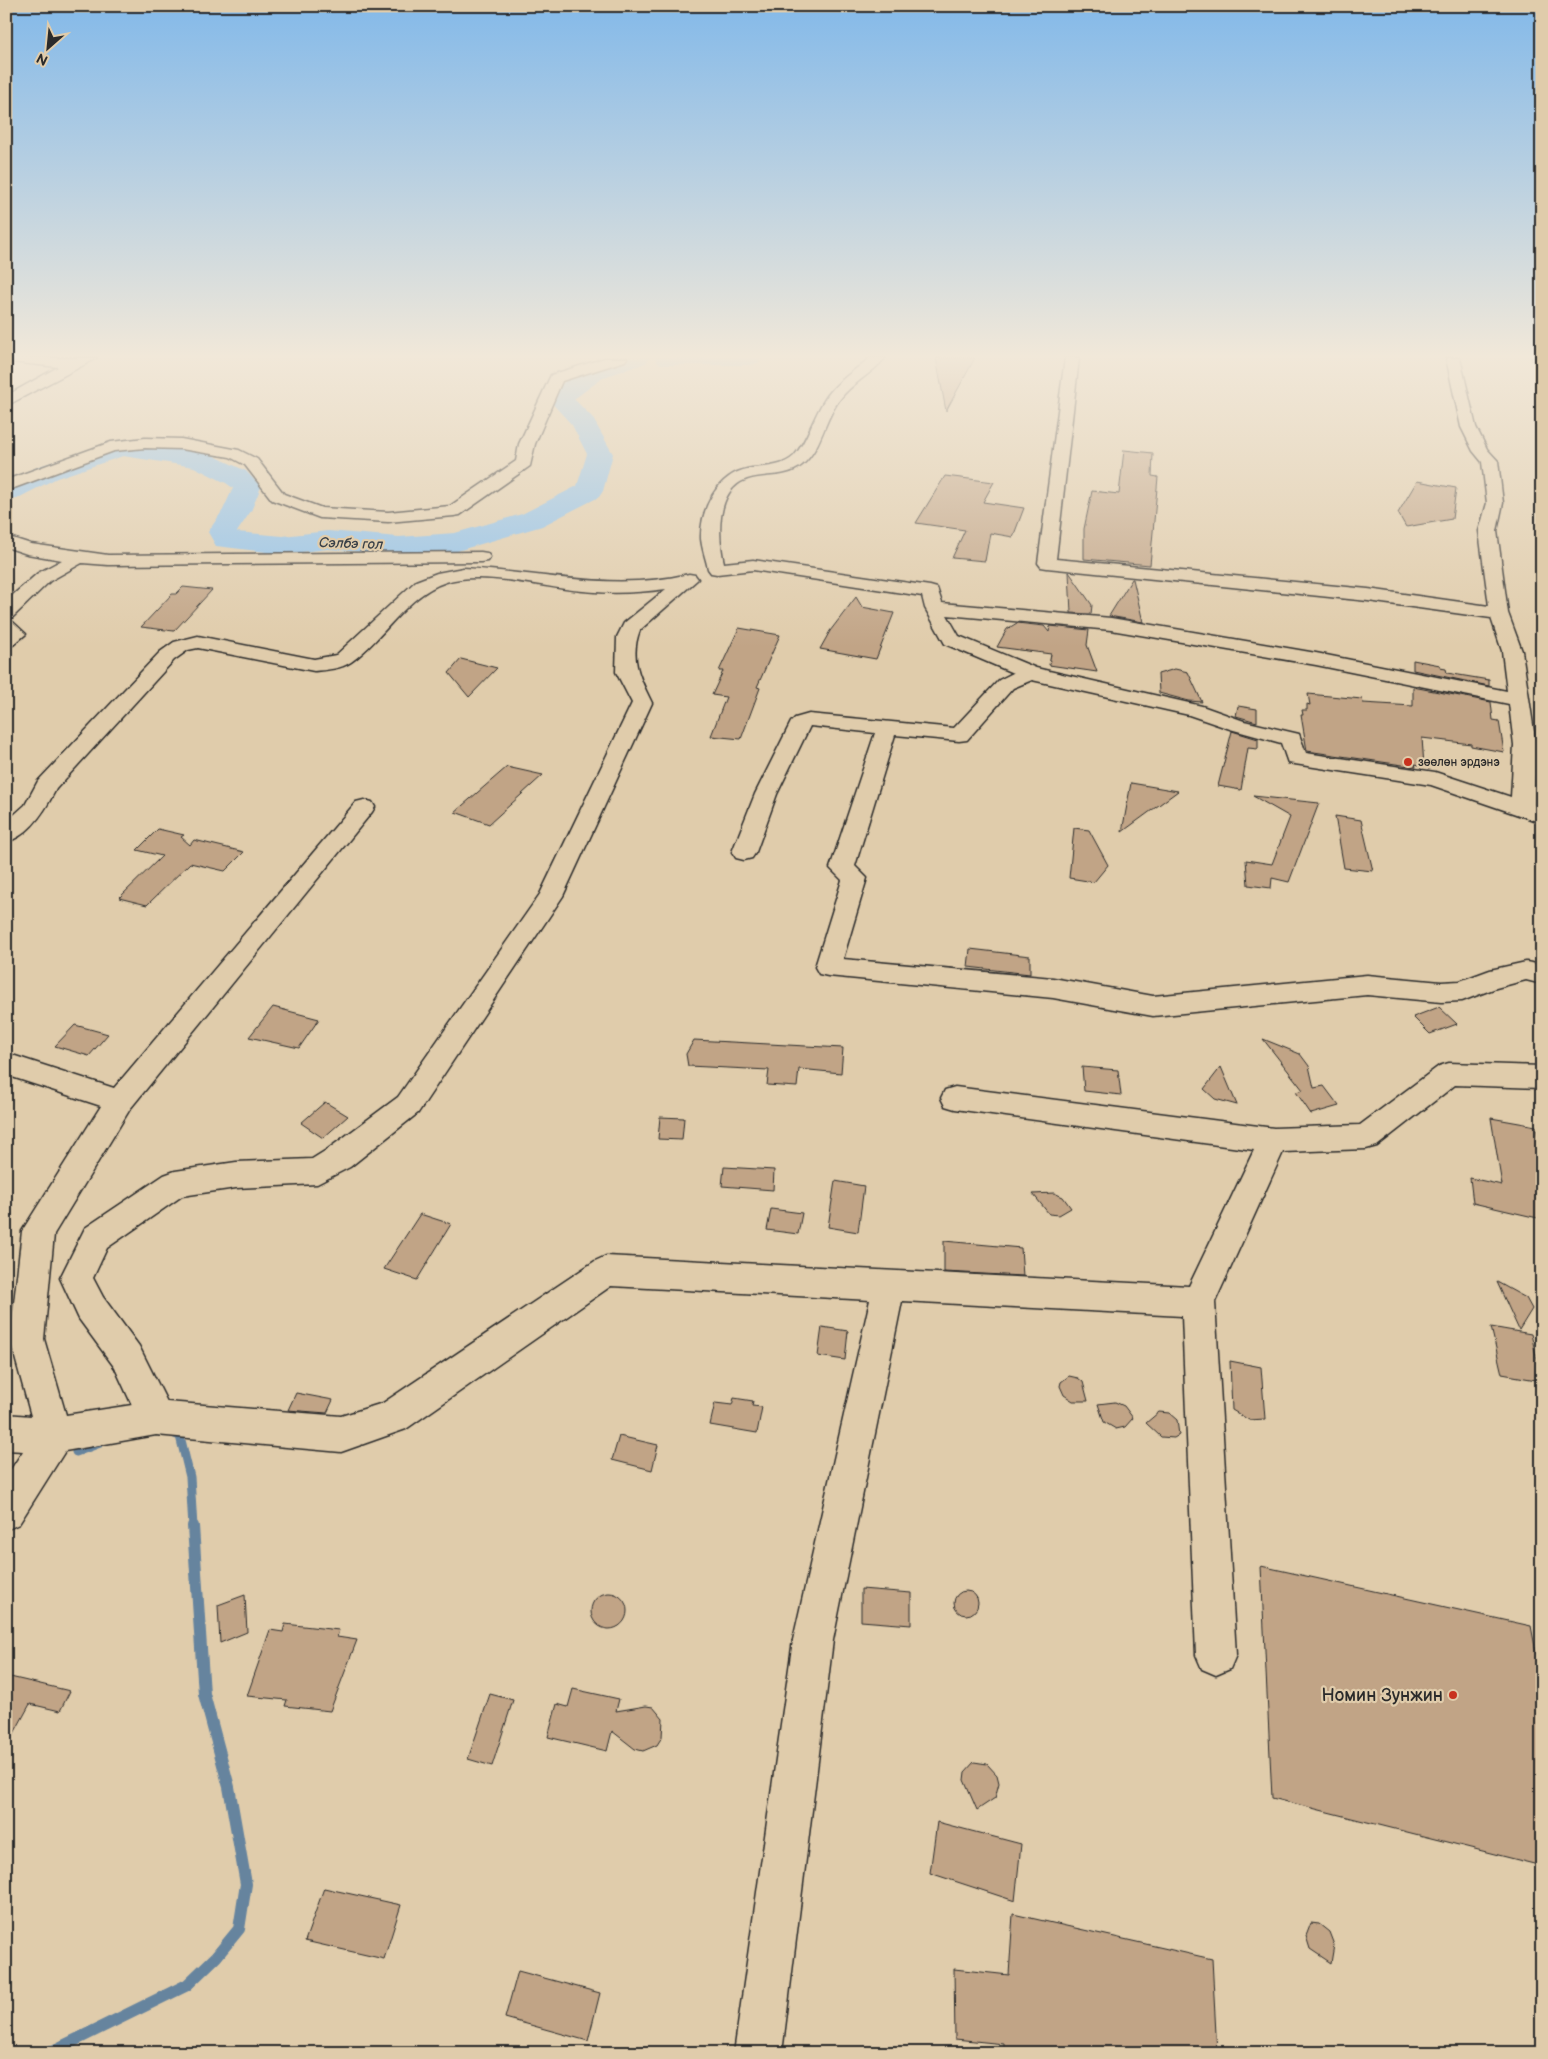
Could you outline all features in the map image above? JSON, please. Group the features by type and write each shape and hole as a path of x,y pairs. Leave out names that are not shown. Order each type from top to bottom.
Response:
{"street":[{"path":"6,486 92,454"},
{"path":"236,454 251,462 278,497 320,513 388,518 454,511 524,463 525,454"},
{"path":"717,568 710,539 711,522 720,498 728,484 741,476 767,473 785,468 797,462 802,454"},
{"path":"1060,454 1047,563 1368,595 1499,613"},
{"path":"1482,454 1490,461 1495,503 1488,531 1499,613 1512,651 1519,700 1524,745 1522,810"},
{"path":"7,541 27,549 108,560 145,558 502,558 510,576"},
{"path":"6,613 44,577 79,557"},
{"path":"6,835 36,809 46,786 167,656 181,646 198,642 314,664 328,664 343,659 422,585 443,577 463,573 510,576 583,586 634,588 689,579 717,568 753,565 930,592 934,608 952,640 1030,673 1195,710 1238,725 1291,739 1296,758 1435,779 1542,816"},
{"path":"156,1418 127,1357 91,1308 76,1278 96,1238 174,1184 236,1174 263,1175 317,1171 339,1158 408,1105 551,896 642,703 626,672 627,637 631,627 689,579"},
{"path":"934,608 1111,624 1316,659 1519,700"},
{"path":"6,626 16,634 6,641"},
{"path":"744,852 766,794 802,722 809,720 959,735 1006,684 1030,673"},
{"path":"887,728 842,868 855,878 828,967 1054,988 1153,1006 1367,985 1440,992 1462,991 1490,980 1526,971 1542,976"},
{"path":"6,1511 54,1435 27,1339 38,1231 120,1101 364,807"},
{"path":"6,1064 120,1101"},
{"path":"956,1098 1274,1140 1366,1137 1449,1074 1542,1077"},
{"path":"1216,1655 1198,1302 1274,1140"},
{"path":"6,1432 54,1435 156,1418 341,1434 394,1417 606,1271 1198,1302"},
{"path":"758,2053 813,1640 889,1286"}],"building":[{"path":"1124,454 1153,454 1152,476 1158,477 1150,565 1084,559 1084,529 1092,491 1119,494"},
{"path":"945,476 994,482 983,502 1024,508 1013,537 990,533 985,561 952,558 965,530 916,523"},
{"path":"1417,481 1456,488 1452,519 1406,527 1398,513"},
{"path":"1069,572 1092,605 1091,614 1071,613"},
{"path":"1133,579 1143,622 1109,616"},
{"path":"183,587 212,590 174,631 141,627 172,594 176,594"},
{"path":"856,597 862,607 894,613 876,659 820,649 830,631"},
{"path":"1017,623 1044,626 1049,632 1050,626 1089,630 1087,645 1097,672 1049,665 1051,654 997,647 1007,629"},
{"path":"739,628 780,635 757,687 760,688 741,739 711,736 726,697 712,695 723,671 719,671"},
{"path":"461,659 497,668 469,697 449,673"},
{"path":"1413,660 1440,665 1440,668 1446,669 1447,673 1489,680 1489,686 1413,670"},
{"path":"1175,669 1188,672 1202,702 1189,701 1159,693 1158,674"},
{"path":"1413,687 1491,702 1493,720 1499,721 1504,752 1471,746 1471,744 1422,738 1424,766 1415,764 1416,767 1307,751 1301,715 1303,715 1302,710 1307,710 1307,704 1310,705 1308,694 1362,699 1363,703 1413,706"},
{"path":"1238,706 1257,709 1257,722 1236,716"},
{"path":"1232,731 1258,739 1258,749 1248,748 1241,790 1218,786"},
{"path":"507,767 543,775 489,824 455,812"},
{"path":"1131,783 1178,791 1122,832"},
{"path":"1253,796 1319,803 1289,882 1272,878 1271,888 1248,885 1246,860 1272,864 1290,817"},
{"path":"1335,816 1361,820 1373,871 1344,868"},
{"path":"1074,828 1089,830 1108,865 1094,882 1069,878"},
{"path":"158,829 184,835 181,837 190,845 194,840 244,852 225,871 190,863 147,905 119,898 162,856 137,850"},
{"path":"970,949 1030,956 1030,974 968,967"},
{"path":"273,1007 319,1019 299,1048 249,1037"},
{"path":"1439,1007 1457,1024 1430,1034 1413,1017"},
{"path":"75,1025 108,1034 89,1056 55,1046"},
{"path":"1263,1039 1300,1054 1309,1066 1314,1088 1324,1086 1339,1106 1311,1114 1296,1092 1303,1090"},
{"path":"694,1040 843,1048 841,1073 799,1069 797,1087 767,1085 769,1070 688,1066 686,1054"},
{"path":"1082,1067 1118,1070 1121,1095 1084,1091"},
{"path":"1221,1067 1237,1105 1215,1099 1204,1089"},
{"path":"325,1102 348,1116 323,1138 301,1123"},
{"path":"660,1117 684,1118 682,1140 658,1139"},
{"path":"1491,1118 1536,1126 1542,1163 1542,1219 1473,1203 1470,1178 1502,1185"},
{"path":"724,1167 774,1170 773,1190 722,1186"},
{"path":"835,1181 864,1186 858,1232 828,1227"},
{"path":"1054,1193 1063,1197 1071,1208 1059,1215 1049,1214 1033,1194"},
{"path":"771,1209 802,1213 798,1234 767,1230"},
{"path":"420,1214 451,1224 417,1280 384,1269"},
{"path":"944,1241 1021,1248 1023,1276 944,1272"},
{"path":"1497,1282 1526,1298 1532,1309 1519,1330"},
{"path":"822,1327 848,1331 845,1360 818,1356"},
{"path":"1491,1327 1531,1334 1542,1381 1502,1374"},
{"path":"1230,1361 1261,1367 1265,1419 1249,1420 1232,1410"},
{"path":"1069,1376 1078,1378 1083,1382 1088,1401 1073,1401 1064,1395 1060,1386 1061,1382"},
{"path":"296,1393 333,1400 327,1413 288,1410"},
{"path":"734,1398 753,1401 752,1406 762,1407 757,1433 710,1425 715,1403 732,1405"},
{"path":"1115,1402 1124,1406 1133,1418 1125,1427 1116,1429 1104,1422 1098,1404"},
{"path":"1159,1412 1169,1413 1177,1420 1179,1435 1174,1438 1161,1437 1146,1423"},
{"path":"619,1436 658,1445 652,1470 612,1460"},
{"path":"1261,1566 1531,1626 1542,1683 1542,1866 1272,1798"},
{"path":"861,1589 911,1593 911,1625 861,1621"},
{"path":"966,1591 975,1594 978,1603 975,1612 966,1615 957,1612 954,1603 957,1594"},
{"path":"609,1593 621,1599 627,1611 621,1623 609,1629 597,1623 591,1611 597,1599"},
{"path":"245,1595 247,1632 220,1643 218,1605"},
{"path":"285,1624 339,1630 337,1637 357,1640 330,1711 285,1706 287,1700 247,1696 270,1630 283,1632"},
{"path":"6,1676 70,1691 60,1711 30,1704 6,1748"},
{"path":"573,1689 619,1699 616,1711 646,1706 653,1707 663,1719 662,1737 657,1745 643,1751 635,1749 612,1731 607,1751 548,1737 557,1704 568,1707"},
{"path":"490,1694 513,1700 492,1766 468,1759"},
{"path":"974,1762 987,1764 997,1775 999,1783 995,1798 977,1810 964,1780 965,1772"},
{"path":"937,1822 1021,1844 1015,1901 930,1873"},
{"path":"324,1888 401,1905 384,1959 305,1941"},
{"path":"1013,1914 1212,1959 1217,2053 1004,2053 1004,2044 955,2039 954,1969 1009,1975"},
{"path":"1311,1923 1319,1924 1329,1932 1334,1945 1331,1963 1310,1949 1306,1936"},
{"path":"518,1971 600,1993 588,2041 505,2018"}],"waterway":[{"name":"Сэлбэ гол","path":"6,493 48,472 102,454"},
{"name":"Сэлбэ гол","path":"162,454 201,460 236,477 247,487 237,511 222,532 226,540 283,545 328,540 399,546 457,542 532,520 589,491 600,454"},
{"path":"172,1433 180,1436 190,1477 193,1527"},
{"path":"76,1452 100,1443"},
{"path":"49,2053 187,1985 216,1957 239,1929 246,1884 229,1787 204,1694 193,1526"}],"place":[{"name":"зөөлөн эрдэнэ","path":"1408,762"},
{"name":"Номин Зунжин","path":"1453,1695"}]}
